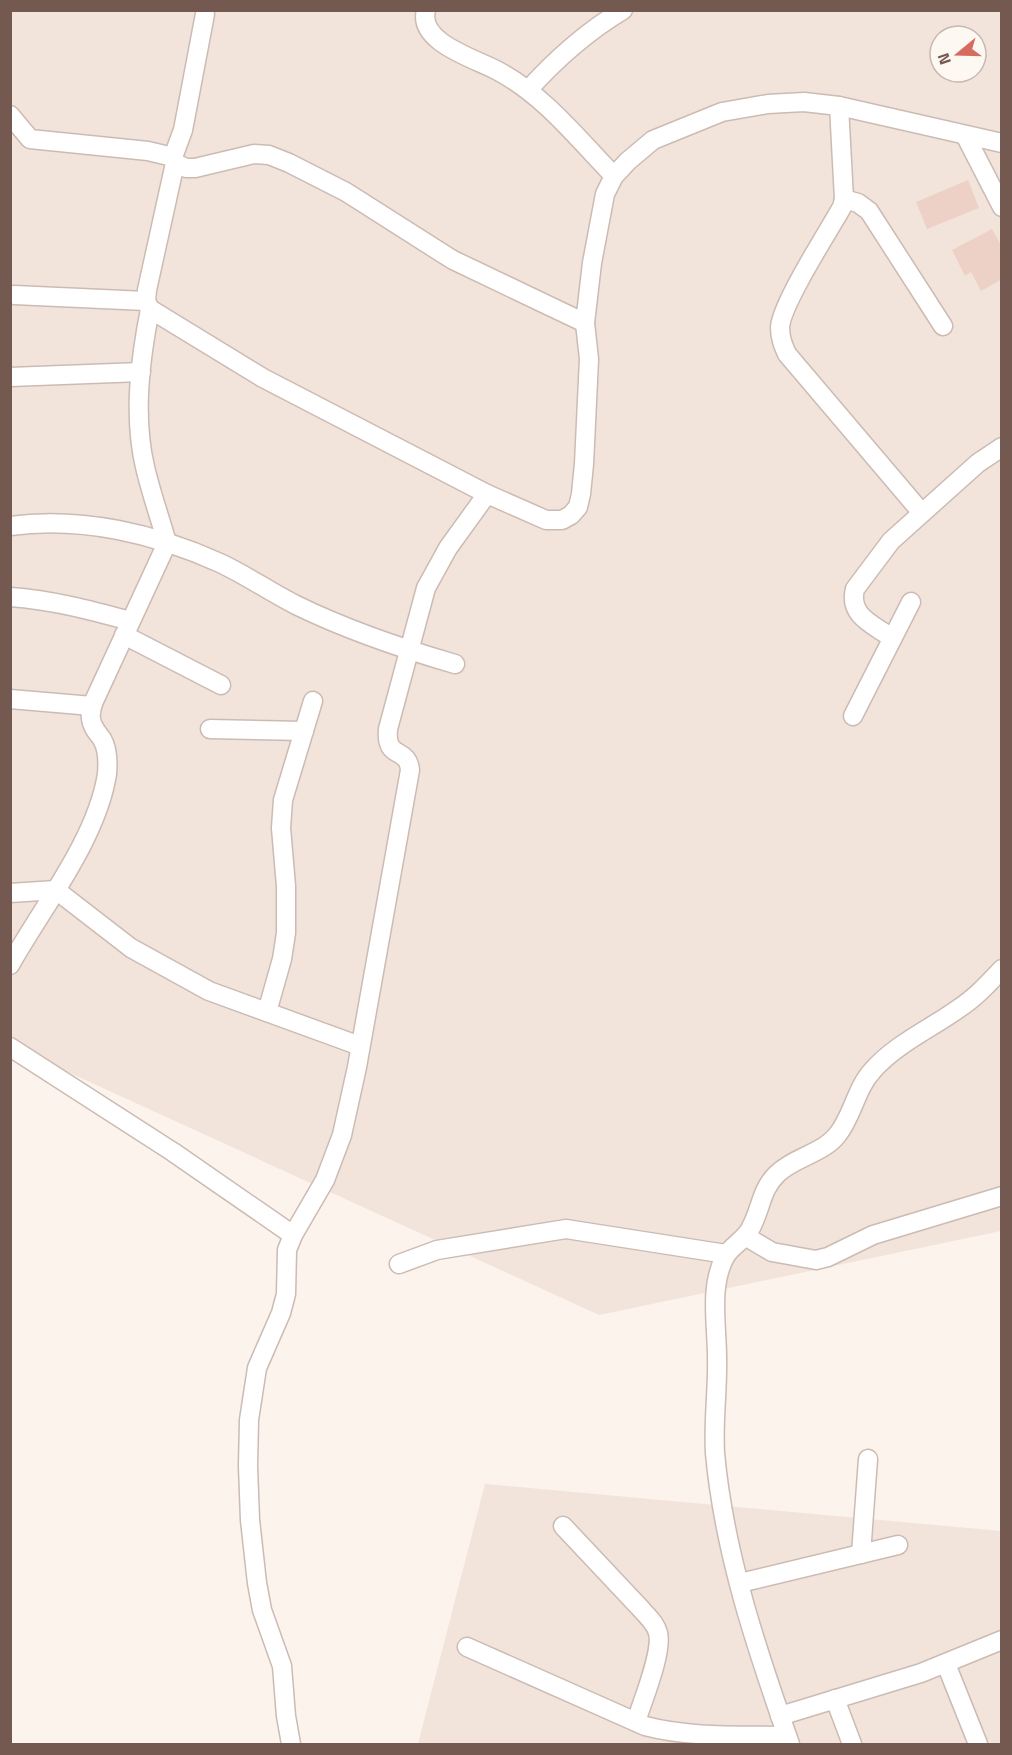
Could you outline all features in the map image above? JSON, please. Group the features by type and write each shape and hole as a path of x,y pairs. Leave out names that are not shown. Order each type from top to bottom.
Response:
{"street":[{"path":"426,10 428,29 444,45 498,70 540,99 614,176"},
{"path":"528,90 572,46 623,10"},
{"path":"10,965 56,890 101,802 108,756 104,741 94,728 90,717 92,706 167,543 145,465 139,393 148,305 174,160 183,130 205,14"},
{"path":"14,295 148,305 263,378 487,494 546,520 562,520 571,516 578,507 585,464 589,359 585,323 592,263 605,194 614,176 628,161 653,141 722,112 768,104 804,102 839,106 1002,143"},
{"path":"839,106 844,199 842,207 788,303 780,326 781,342 787,354 922,513"},
{"path":"10,115 30,139 148,151 174,160 186,168 195,168 254,154 269,155 346,192 453,260 585,323"},
{"path":"965,135 1002,207"},
{"path":"844,199 858,202 869,211 943,326"},
{"path":"10,377 141,372"},
{"path":"892,638 857,613 852,599 855,589 891,541 978,463 1002,447"},
{"path":"291,1744 285,1716 282,1666 262,1610 250,1520 249,1420 253,1388 257,1368 281,1313 286,1294 287,1250 293,1235 326,1180 342,1135 410,770 407,759 392,749 387,742 388,729 426,588 436,567 487,494"},
{"path":"10,526 29,523 71,524 117,530 167,543 220,563 296,605 337,623 409,651 454,664"},
{"path":"10,597 61,603 127,628 221,685"},
{"path":"853,716 911,602"},
{"path":"10,699 92,706"},
{"path":"267,1012 286,933 282,807 313,701"},
{"path":"210,729 304,731"},
{"path":"10,893 56,890 131,948 208,991 360,1046"},
{"path":"467,1647 636,1722 664,1731 788,1740 757,1649 729,1542 715,1452 719,1270 726,1254 750,1229 768,1184 779,1172 830,1143 838,1134 870,1072 887,1055 960,1009 983,991 1002,969"},
{"path":"10,1047 173,1152 293,1235"},
{"path":"745,1236 772,1252 816,1260 828,1257 873,1235 1002,1196"},
{"path":"399,1264 436,1250 567,1229 726,1254"},
{"path":"861,1554 868,1459"},
{"path":"563,1526 647,1616 658,1633 659,1648 636,1722"},
{"path":"740,1583 898,1545"},
{"path":"780,1716 945,1664 1002,1640"},
{"path":"945,1664 975,1744"},
{"path":"835,1699 852,1744"}],"shaded area":[{"path":"11,11 1001,11 1001,1231 599,1315 11,1046"},
{"path":"485,1484 1001,1531 1001,1744 418,1744"}],"building":[{"path":"968,180 979,208 927,229 916,202"},
{"path":"992,229 1002,247 1002,279 981,291 971,272 965,276 952,250"}]}
